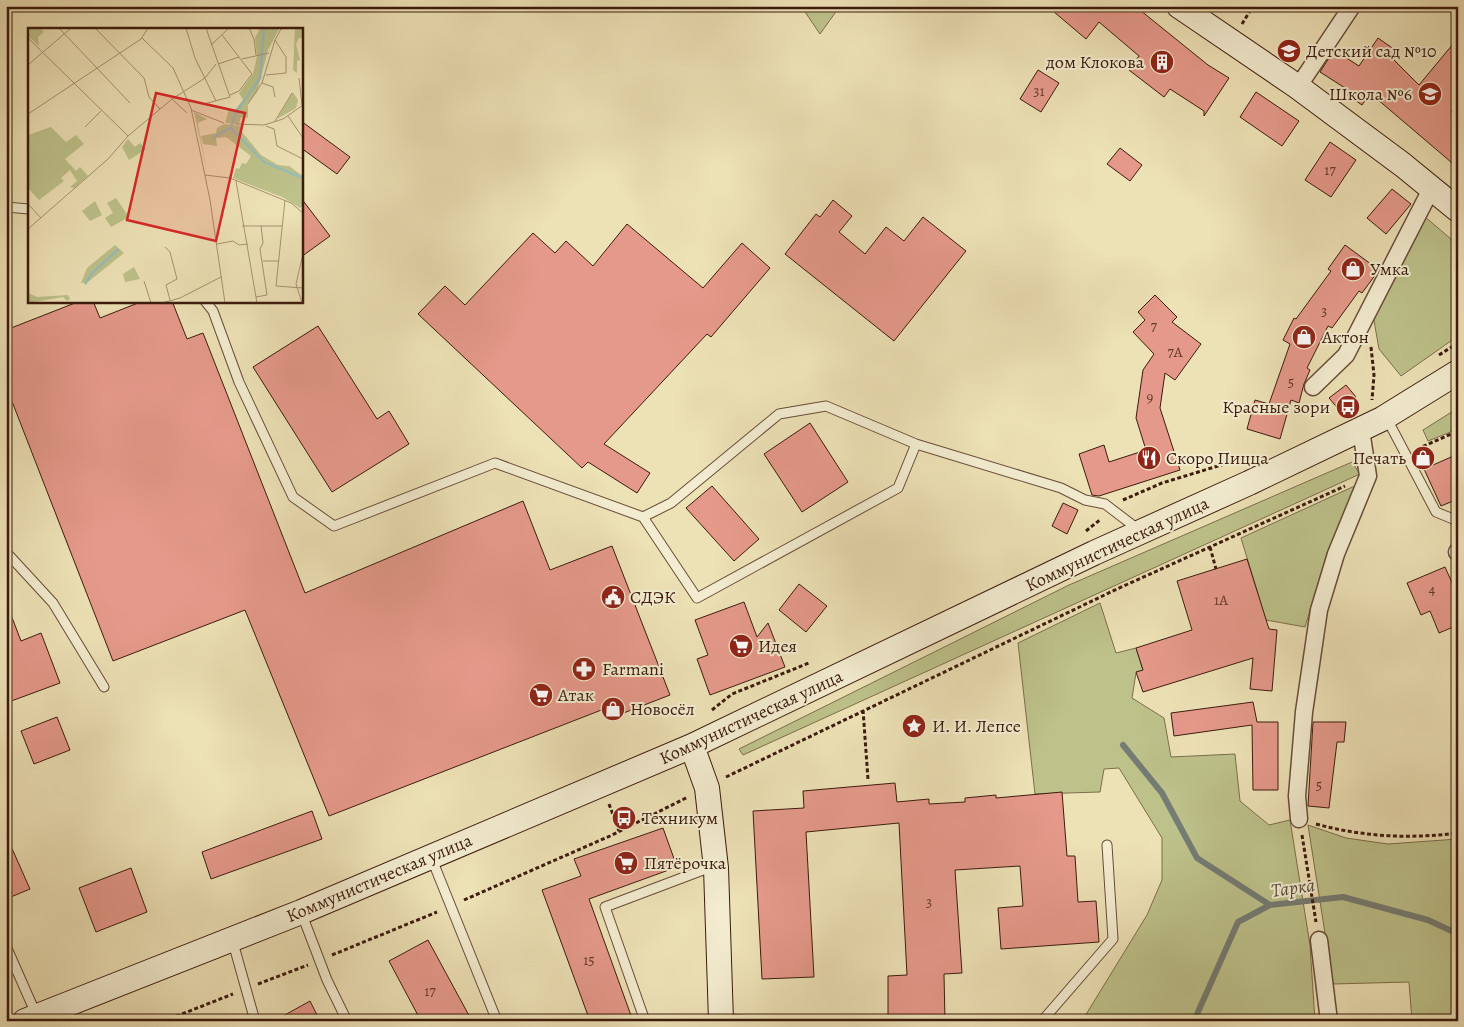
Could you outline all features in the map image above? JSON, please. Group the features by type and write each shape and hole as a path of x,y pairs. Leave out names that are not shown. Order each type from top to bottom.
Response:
{"main road":[{"path":"1179,6 1298,87 1458,210"},
{"name":"Коммунистическая улица","path":"31,1018 301,912 692,746 1141,531 1361,430 1386,417 1458,372"},
{"path":"692,746 707,788 716,868 721,1020"}],"street":[{"path":"1298,87 1352,6"},
{"path":"1313,387 1346,355 1427,197 1433,189"},
{"path":"1299,819 1297,796 1304,712 1319,610 1336,554 1368,476 1361,430"},
{"path":"1319,940 1329,1021"}],"lane":[{"path":"6,207 28,209"},
{"path":"206,302 213,311 239,382 293,497 334,526 495,463 643,517 697,598 898,488 916,444"},
{"path":"643,517 671,503 779,414 826,406 916,444 1061,488 1085,500 1105,504 1141,531"},
{"path":"1386,417 1436,512 1458,521"},
{"path":"6,552 53,603 104,687"},
{"path":"1042,1021 1113,938 1107,845"},
{"path":"431,857 497,1021"},
{"path":"645,1021 605,906 703,870 716,868"},
{"path":"301,912 320,961 347,1021"},
{"path":"232,939 255,1021"},
{"path":"6,946 31,1018"},
{"path":"721,1020 753,1021"}],"path":[{"path":"1435,358 1458,343"},
{"path":"1363,403 1379,393"},
{"path":"1085,532 1125,497 1252,455"},
{"path":"164,1021 320,961 451,906 614,833 707,788 742,768 863,710 1210,547 1368,476"},
{"path":"1210,547 1216,569"},
{"path":"704,715 732,694 813,662"},
{"path":"863,710 868,779"},
{"path":"1319,940 1299,819 1341,831 1386,837 1458,833"}],"green space":[{"path":"801,6 840,6 820,34"},
{"path":"1424,216 1458,245 1458,336 1401,376 1379,349 1373,315"},
{"path":"1458,408 1458,429 1428,441 1423,430"},
{"path":"1352,462 1360,474 743,755 739,749 1069,585"},
{"path":"1359,484 1328,550 1305,627 1266,620 1241,538"},
{"path":"1100,603 1116,653 1136,648 1143,670 1136,673 1132,698 1164,718 1171,757 1235,754 1240,801 1269,825 1290,820 1310,945 1315,1021 1082,1021 1147,915 1162,880 1162,838 1119,768 1104,769 1100,792 1035,794 1018,643"},
{"path":"1308,825 1346,838 1388,844 1458,839 1458,882 1452,897 1458,899 1458,1021 1412,1021 1409,982 1333,984"}],"building":[{"path":"1047,6 1135,6 1208,65 1229,78 1204,116 1204,111 1170,89 1164,97 1129,70 1139,56 1099,22 1086,39"},
{"path":"1378,38 1398,52 1393,59 1419,85 1458,38 1458,104 1451,112 1458,117 1458,168 1370,93 1362,105 1342,91 1345,88 1320,72 1334,50 1359,66"},
{"path":"1038,70 1059,83 1041,112 1020,99"},
{"path":"1256,92 1299,121 1282,146 1240,117"},
{"path":"302,122 350,157 337,174 302,149"},
{"path":"1330,142 1356,160 1331,197 1305,180"},
{"path":"1120,148 1142,165 1130,181 1107,164"},
{"path":"1392,189 1411,204 1386,234 1367,218"},
{"path":"302,199 330,236 302,256"},
{"path":"833,200 852,216 839,232 865,254 886,227 904,241 923,217 966,251 894,341 785,254 816,214 820,217"},
{"path":"627,224 703,288 742,243 770,268 711,337 707,334 604,444 650,473 637,493 588,462 582,468 418,314 445,286 465,305 533,233 555,253 566,241 593,266"},
{"path":"1345,245 1379,270 1362,293 1359,291 1332,328 1328,326 1307,368 1310,370 1299,403 1291,400 1280,439 1247,429 1255,400 1269,404 1290,344 1283,340 1294,318 1296,319 1331,271 1328,269"},
{"path":"1155,295 1177,317 1172,322 1201,344 1175,380 1165,373 1160,408 1180,470 1099,496 1092,495 1079,454 1104,445 1109,462 1146,450 1136,418 1143,370 1154,354 1133,332 1145,320 1138,312"},
{"path":"77,302 93,302 100,318 140,302 172,302 187,339 203,333 305,593 523,501 550,570 612,546 670,695 608,719 604,709 329,816 245,610 113,661 6,386 6,330"},
{"path":"318,326 377,419 389,411 409,444 332,492 253,367"},
{"path":"1346,385 1356,397 1340,411 1329,398"},
{"path":"810,423 848,482 802,512 764,454"},
{"path":"1458,454 1458,499 1441,506 1424,469"},
{"path":"712,486 759,539 734,561 686,508"},
{"path":"1063,503 1078,510 1067,534 1052,526"},
{"path":"1247,559 1269,629 1277,630 1272,691 1250,689 1253,658 1143,692 1136,672 1143,670 1136,648 1192,630 1177,581"},
{"path":"1445,567 1458,596 1458,625 1439,633 1430,611 1421,615 1407,583"},
{"path":"799,584 827,606 806,632 779,610"},
{"name":"Идея","path":"744,602 757,637 768,623 785,667 710,695 697,659 708,655 695,620"},
{"path":"6,607 8,607 21,641 41,633 60,683 6,703"},
{"path":"1253,702 1257,722 1278,722 1278,790 1253,790 1252,725 1174,736 1171,713"},
{"path":"57,717 70,750 34,764 21,731"},
{"path":"1313,722 1346,722 1344,742 1337,742 1329,808 1308,806"},
{"path":"895,783 897,802 929,799 929,804 965,802 965,798 996,795 996,798 1062,792 1067,856 1075,856 1078,902 1096,901 1099,942 1001,949 998,908 1023,906 1020,866 955,870 962,973 944,974 945,1021 888,1021 888,976 907,975 899,823 806,832 814,977 762,979 753,811 804,808 803,791"},
{"path":"312,811 322,839 211,879 202,852"},
{"path":"663,828 677,867 589,899 633,1021 590,1021 542,890 581,876 574,859"},
{"path":"6,835 30,889 6,899"},
{"path":"131,868 147,912 96,932 79,888"},
{"path":"428,940 472,1021 421,1021 389,961"},
{"path":"310,1001 320,1021 274,1021"}],"waterway":[{"path":"1123,745 1162,793 1197,858 1270,905"},
{"name":"Тарка","path":"1194,1021 1238,922 1270,905 1343,897 1428,920 1458,934"}],"place":[{"name":"Детский сад №10","path":"1289,51"},
{"name":"дом Клокова","path":"1162,62"},
{"name":"Школа №6","path":"1430,94"},
{"name":"Умка","path":"1353,269"},
{"name":"Актон","path":"1304,337"},
{"name":"Красные зори","path":"1348,407"},
{"name":"Скоро Пицца","path":"1149,458"},
{"name":"Печать","path":"1423,458"},
{"name":"СДЭК","path":"613,597"},
{"name":"Идея","path":"741,646"},
{"name":"Farmani","path":"584,669"},
{"name":"Атак","path":"541,695"},
{"name":"Новосёл","path":"613,709"},
{"name":"И. И. Лепсе","path":"914,726"},
{"name":"Техникум","path":"624,818"},
{"name":"Пятёрочка","path":"626,863"}]}
